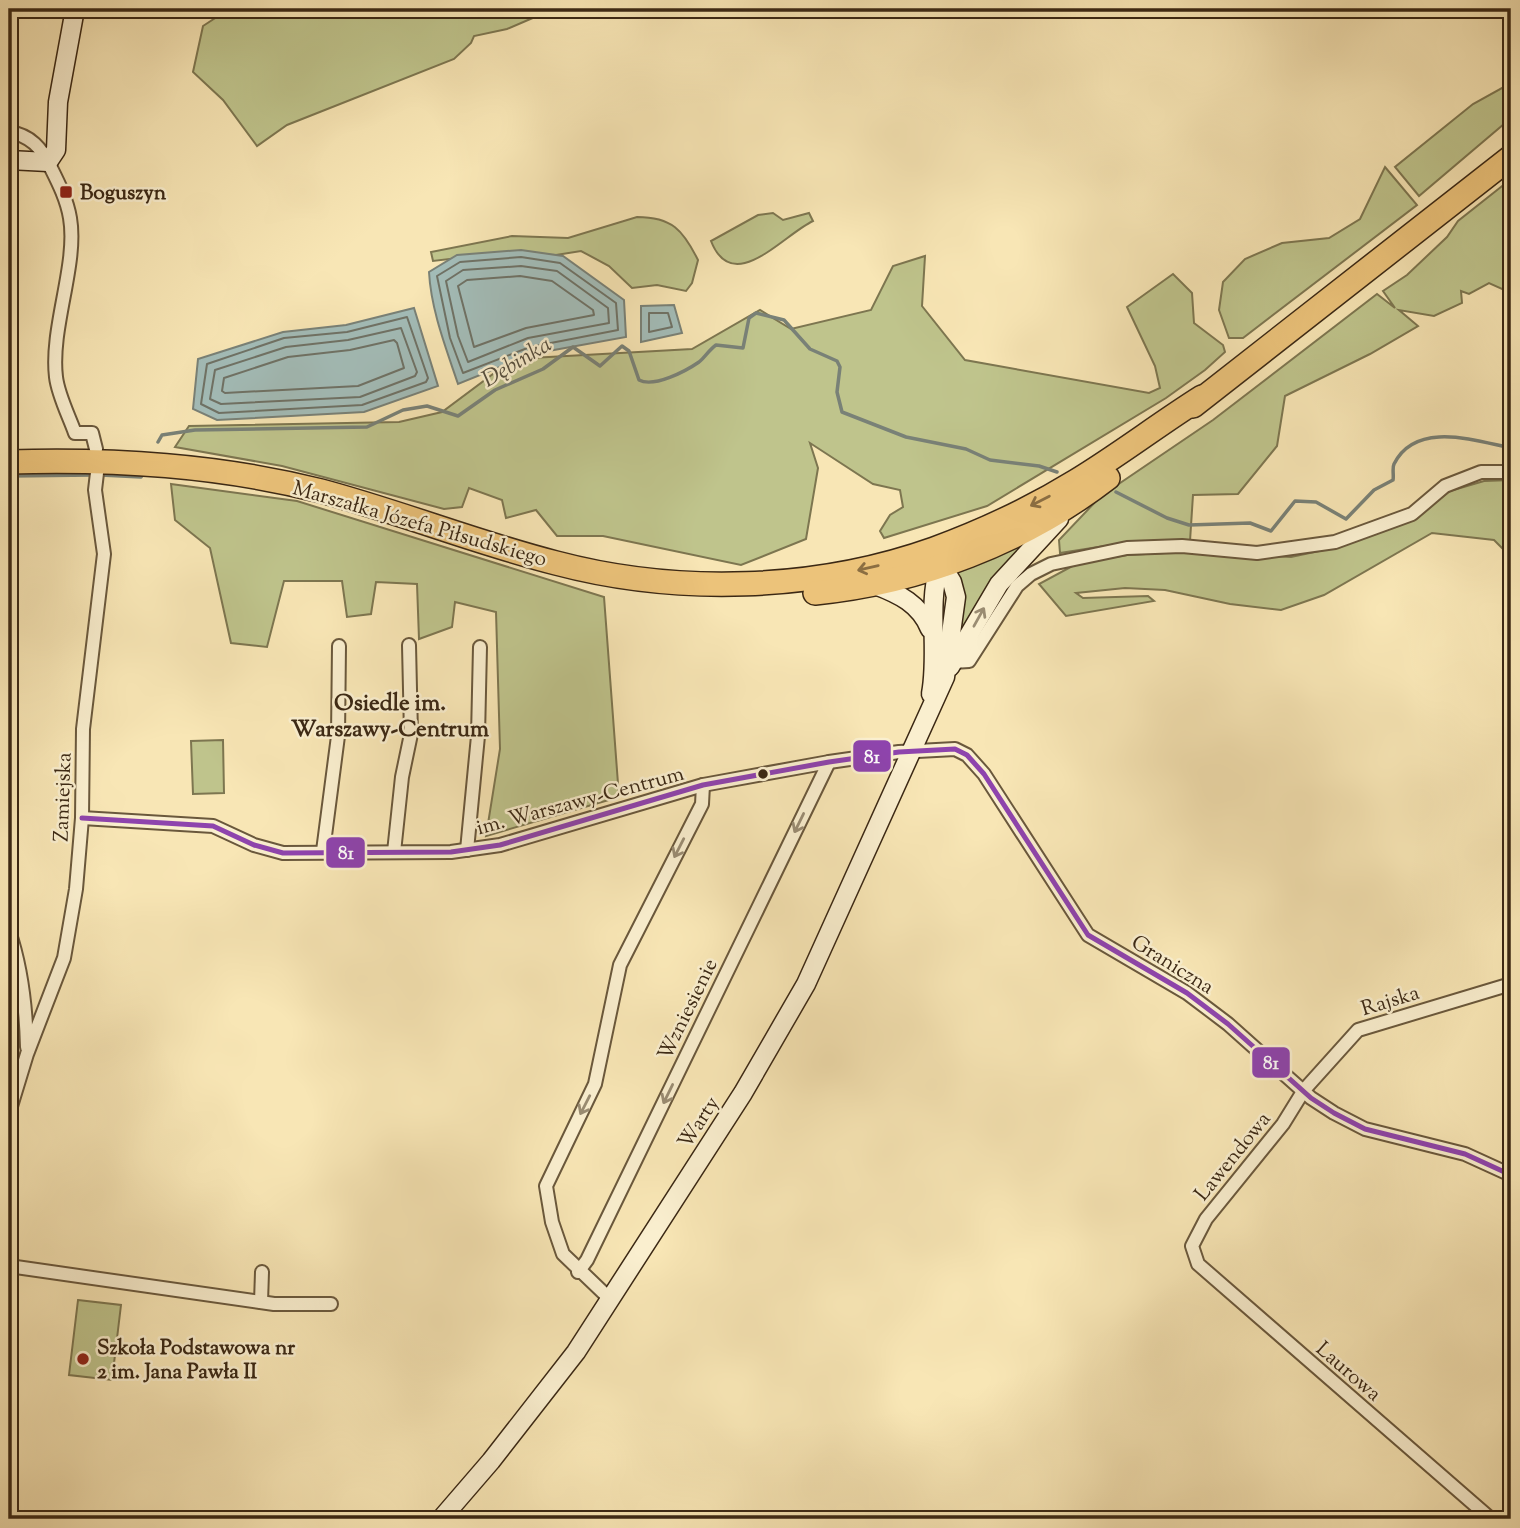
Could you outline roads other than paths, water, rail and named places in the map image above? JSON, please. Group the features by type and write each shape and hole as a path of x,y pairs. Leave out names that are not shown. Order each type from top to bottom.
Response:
{"highway":[{"path":"686,588 823,577 936,557 1006,539 1070,505 1101,474 1511,157"},
{"name":"Marszałka Józefa Piłsudskiego","path":"9,462 106,460 194,468 253,477 342,497 531,557 621,578 686,588"},
{"path":"686,588 778,595 875,585 1101,474"}],"main road":[{"path":"9,160 48,162 56,150 58,102 75,9"},
{"path":"949,669 999,584 1070,505"},
{"name":"Warty","path":"441,1519 542,1397 611,1300 786,1022 831,934 909,752 949,669 956,597 952,582 936,557"},
{"name":"Warty","path":"928,710 934,672 931,632 936,557"},
{"path":"875,585 910,601 926,620 931,632"}],"street":[{"path":"9,132 30,138 48,162 65,198 71,220 55,354 56,380 75,433 92,433 96,449"},
{"path":"949,669 969,661 1017,586 1031,574 1051,564 1127,548 1182,546 1257,552 1335,542 1412,514 1445,486 1481,472 1511,472"},
{"name":"Zamiejska","path":"9,1113 27,1054 64,958 76,888 82,818 83,729 104,554 95,489 97,473"},
{"path":"394,852 402,777 411,734 409,645"},
{"path":"323,851 338,736 339,646"},
{"name":"im. Warszawy-Centrum","path":"467,850 478,736 480,647"},
{"name":"Graniczna","path":"909,752 956,749 967,755 1035,850 1088,935 1187,993 1334,1113 1365,1129 1465,1154 1511,1175"},
{"name":"im. Warszawy-Centrum","path":"82,818 213,825 254,845 283,853 467,850 500,845 703,785 829,762 909,752"},
{"name":"Wzniesienie","path":"578,1272 587,1260 829,762"},
{"name":"im. Warszawy-Centrum","path":"611,1300 578,1272 563,1254 558,1243 546,1186 595,1084 620,965 702,803 703,785"},
{"path":"9,931 18,957 24,997 27,1054"},
{"name":"Rajska","path":"1304,1090 1358,1030 1511,984"},
{"path":"24,997 43,1002 51,997"},
{"name":"Lawendowa","path":"1192,1246 1206,1219 1283,1124 1304,1090"},
{"name":"Laurowa","path":"1192,1246 1198,1264 1491,1519"},
{"path":"9,1266 267,1303 331,1304"},
{"path":"262,1272 267,1303"}],"water":[{"path":"521,250 563,256 624,300 626,337 532,354 458,384 436,315 429,272 457,255"},
{"path":"674,305 682,333 641,342 641,306"},
{"path":"414,308 438,386 364,412 217,420 193,409 198,359 283,332 346,325"}],"waterway":[{"name":"Dębinka","path":"158,442 162,435 195,430 367,427 403,410 427,406 458,416 495,390 543,369 573,347 600,366 622,346 629,351 639,380 653,382 693,366 716,345 743,348 749,318 756,313 784,320 810,349 837,361 840,367 837,392 842,412 906,437 966,449 990,460 1039,466 1057,472"},
{"name":"Dębinka","path":"1116,492 1167,518 1189,525 1250,523 1271,531 1295,501 1316,502 1346,519 1374,490 1393,480 1394,464 1404,450 1417,442 1431,438 1464,438 1511,448"},
{"name":"Dębinka","path":"101,475 141,477 143,474"},
{"name":"Dębinka","path":"9,476 94,475"}],"place":[{"name":"Boguszyn","path":"66,192"},
{"name":"Szkoła Podstawowa nr 2 im. Jana Pawła II","path":"83,1359"}],"district":[{"name":"Osiedle im. Warszawy-Centrum","path":"390,715"}]}
